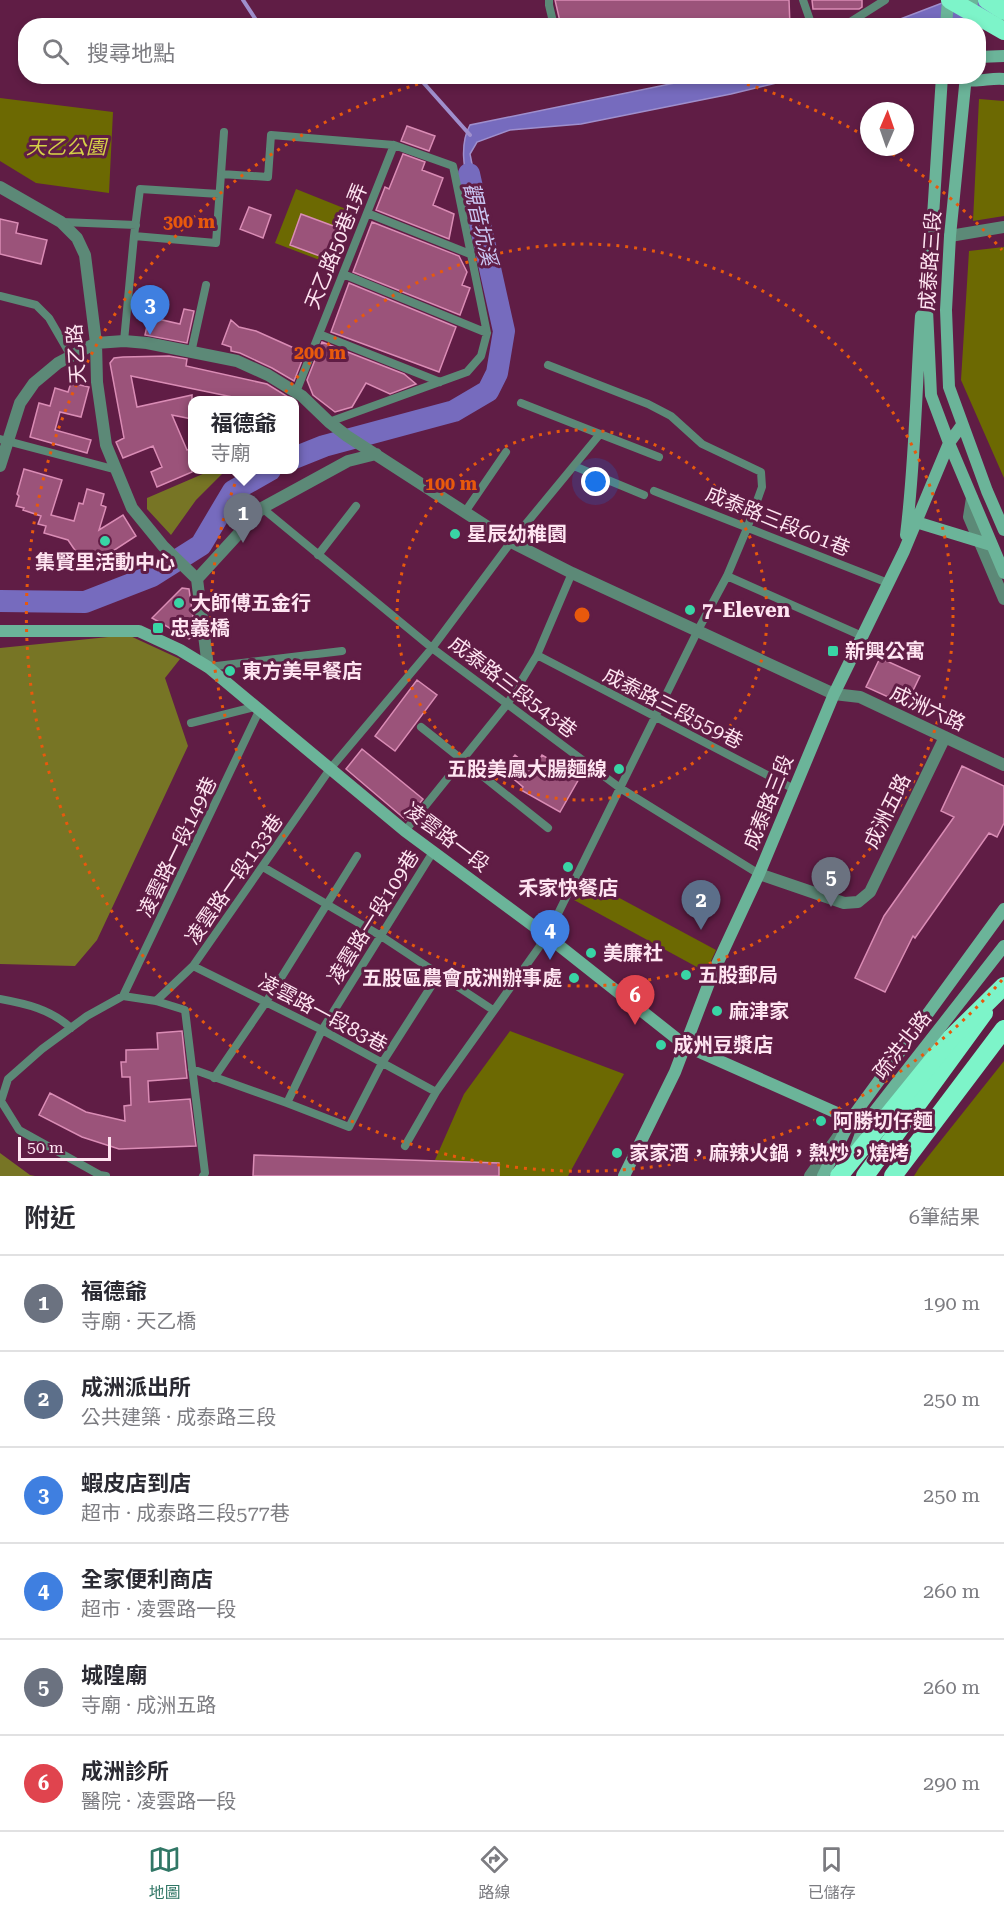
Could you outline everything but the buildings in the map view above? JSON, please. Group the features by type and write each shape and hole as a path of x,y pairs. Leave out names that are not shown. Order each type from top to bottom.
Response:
{"highway":[{"path":"949,0 980,18"},
{"path":"987,0 1004,11"},
{"path":"986,22 1004,32"},
{"path":"840,1176 951,1038 1004,986"},
{"path":"865,1176 1004,986"},
{"path":"893,1176 1004,1029"},
{"path":"908,1176 979,1064"}],"main road":[{"path":"947,18 949,0"},
{"path":"971,18 972,0"},
{"path":"986,57 1004,56"},
{"path":"986,78 1004,79"},
{"name":"成泰路三段","path":"941,84 927,310 931,395 949,443"},
{"name":"成泰路三段","path":"624,1176 675,1072 712,975 759,874 834,694 904,551 949,443 962,425 949,387 946,310 963,84"},
{"path":"904,551 912,484 922,310 930,256"},
{"path":"962,425 1004,530"},
{"path":"949,443 1004,573"},
{"path":"916,522 979,540 993,548"},
{"name":"凌雲路一段","path":"0,631 139,631 180,650 208,667 405,831 547,936 686,1046 864,1125"},
{"name":"疏洪北路","path":"823,1176 851,1119 1004,909"},
{"name":"疏洪北路","path":"844,1176 864,1125 1004,946"}],"street":[{"name":"天乙路","path":"0,187 61,222 77,238 85,255 96,343 101,417 106,446 132,508 163,546 197,579"},
{"path":"950,236 1004,227"},
{"name":"成洲六路","path":"96,343 124,341 147,343 237,361 268,375 296,392 347,436 511,542 572,573 834,694 860,697 1004,765"},
{"path":"0,466 4,440 20,403 34,383 58,363 96,343"},
{"path":"208,667 197,579 261,508 348,461 376,454"},
{"path":"987,491 1004,514"},
{"path":"972,498 969,517 1004,599"},
{"name":"成洲五路","path":"759,874 844,903 858,902 870,892 945,737"},
{"name":"疏洪北路","path":"810,1176 851,1119"}],"lane":[{"path":"549,0 552,18"},
{"path":"803,0 809,18"},
{"path":"857,18 885,0"},
{"path":"134,236 216,243 224,132"},
{"path":"221,174 268,177 271,135 394,145 453,166 487,333 482,356 467,372 329,422"},
{"name":"天乙路50巷1弄","path":"296,392 394,145"},
{"path":"124,341 140,189 219,194"},
{"path":"367,213 470,254"},
{"path":"61,222 136,225"},
{"path":"343,274 487,333"},
{"path":"191,352 206,285"},
{"path":"0,296 36,305 49,318 71,356"},
{"path":"319,334 440,382"},
{"path":"405,1146 436,1092 547,936 727,576 762,487 761,472 702,444 671,416 648,404 548,365"},
{"path":"521,403 659,457"},
{"name":"凌雲路一段133巷","path":"156,1001 193,966 330,769 432,648 511,542 600,434"},
{"path":"4,440 117,470"},
{"path":"465,512 506,452"},
{"path":"574,466 644,495"},
{"name":"成泰路三段601巷","path":"654,490 888,583"},
{"path":"318,555 356,506"},
{"name":"成泰路三段543巷","path":"261,508 432,648 620,788 759,874"},
{"path":"405,831 508,704 537,655 572,573"},
{"path":"727,576 862,636"},
{"path":"208,667 342,651"},
{"name":"成泰路三段559巷","path":"537,655 794,789"},
{"path":"191,723 257,709"},
{"name":"凌雲路一段149巷","path":"123,996 257,709"},
{"path":"421,726 548,828"},
{"name":"凌雲路一段109巷","path":"287,1103 322,1030 433,852"},
{"path":"214,1078 266,1002 357,856"},
{"path":"263,867 381,936 493,1010"},
{"name":"凌雲路一段83巷","path":"193,966 322,1030 436,1092"},
{"path":"192,1070 349,1127 382,1063 439,974"},
{"path":"106,1176 19,1130 1,1101 8,1079 42,1049 87,1016 123,996 156,1001 185,1010 205,1173 203,1176"},
{"path":"0,999 24,1004 57,1016 71,1028"}],"green space":[{"name":"天乙公園","path":"0,98 113,112 109,193 36,183 0,161"},
{"path":"979,99 1004,101 1004,216 973,221"},
{"path":"296,189 351,211 330,264 275,243"},
{"path":"1004,247 1004,478 961,380 969,251"},
{"path":"586,880 716,950 706,972 574,900"},
{"path":"510,1031 624,1074 568,1176 499,1176 499,1163 435,1160 464,1094"},
{"path":"1004,1061 1004,1176 914,1176 919,1168"}],"shaded area":[{"path":"950,0 1004,0 1004,9 986,18 903,18"},
{"path":"670,84 772,84 581,124 510,130 477,142 470,154 479,199 471,205 464,154 466,134 470,125"},
{"path":"203,474 222,474 196,500 171,535 147,509 147,498"},
{"path":"128,635 180,659 165,678 188,746 97,940 75,966 0,964 0,648"},
{"path":"0,1153 30,1175 35,1176 0,1176"}],"waterway":[{"path":"243,0 255,18"},
{"path":"425,84 470,135"},
{"name":"觀音坑溪","path":"299,456 324,446 454,411 488,391 497,373 504,331 469,174"},
{"name":"觀音坑溪","path":"0,601 85,602 152,576 201,545 233,491 263,474"}],"place":[{"name":"蝦皮店到店","path":"150,335"},
{"name":"星辰幼稚園","path":"455,534"},
{"name":"集賢里活動中心","path":"105,541"},
{"name":"福德爺","path":"243,543"},
{"name":"大師傅五金行","path":"179,603"},
{"name":"7-Eleven","path":"690,610"},
{"name":"忠義橋","path":"158,628"},
{"name":"新興公寓","path":"833,651"},
{"name":"東方美早餐店","path":"230,671"},
{"name":"五股美鳳大腸麵線","path":"619,769"},
{"name":"禾家快餐店","path":"568,867"},
{"name":"城隍廟","path":"831,907"},
{"name":"成洲派出所","path":"701,930"},
{"name":"美廉社","path":"591,953"},
{"name":"全家便利商店","path":"550,960"},
{"name":"五股郵局","path":"686,975"},
{"name":"五股區農會成洲辦事處","path":"574,978"},
{"name":"麻津家","path":"717,1011"},
{"name":"成洲診所","path":"635,1025"},
{"name":"成州豆漿店","path":"661,1045"},
{"name":"阿勝切仔麵","path":"821,1121"},
{"name":"家家酒，麻辣火鍋，熱炒，燒烤","path":"617,1153"}]}
